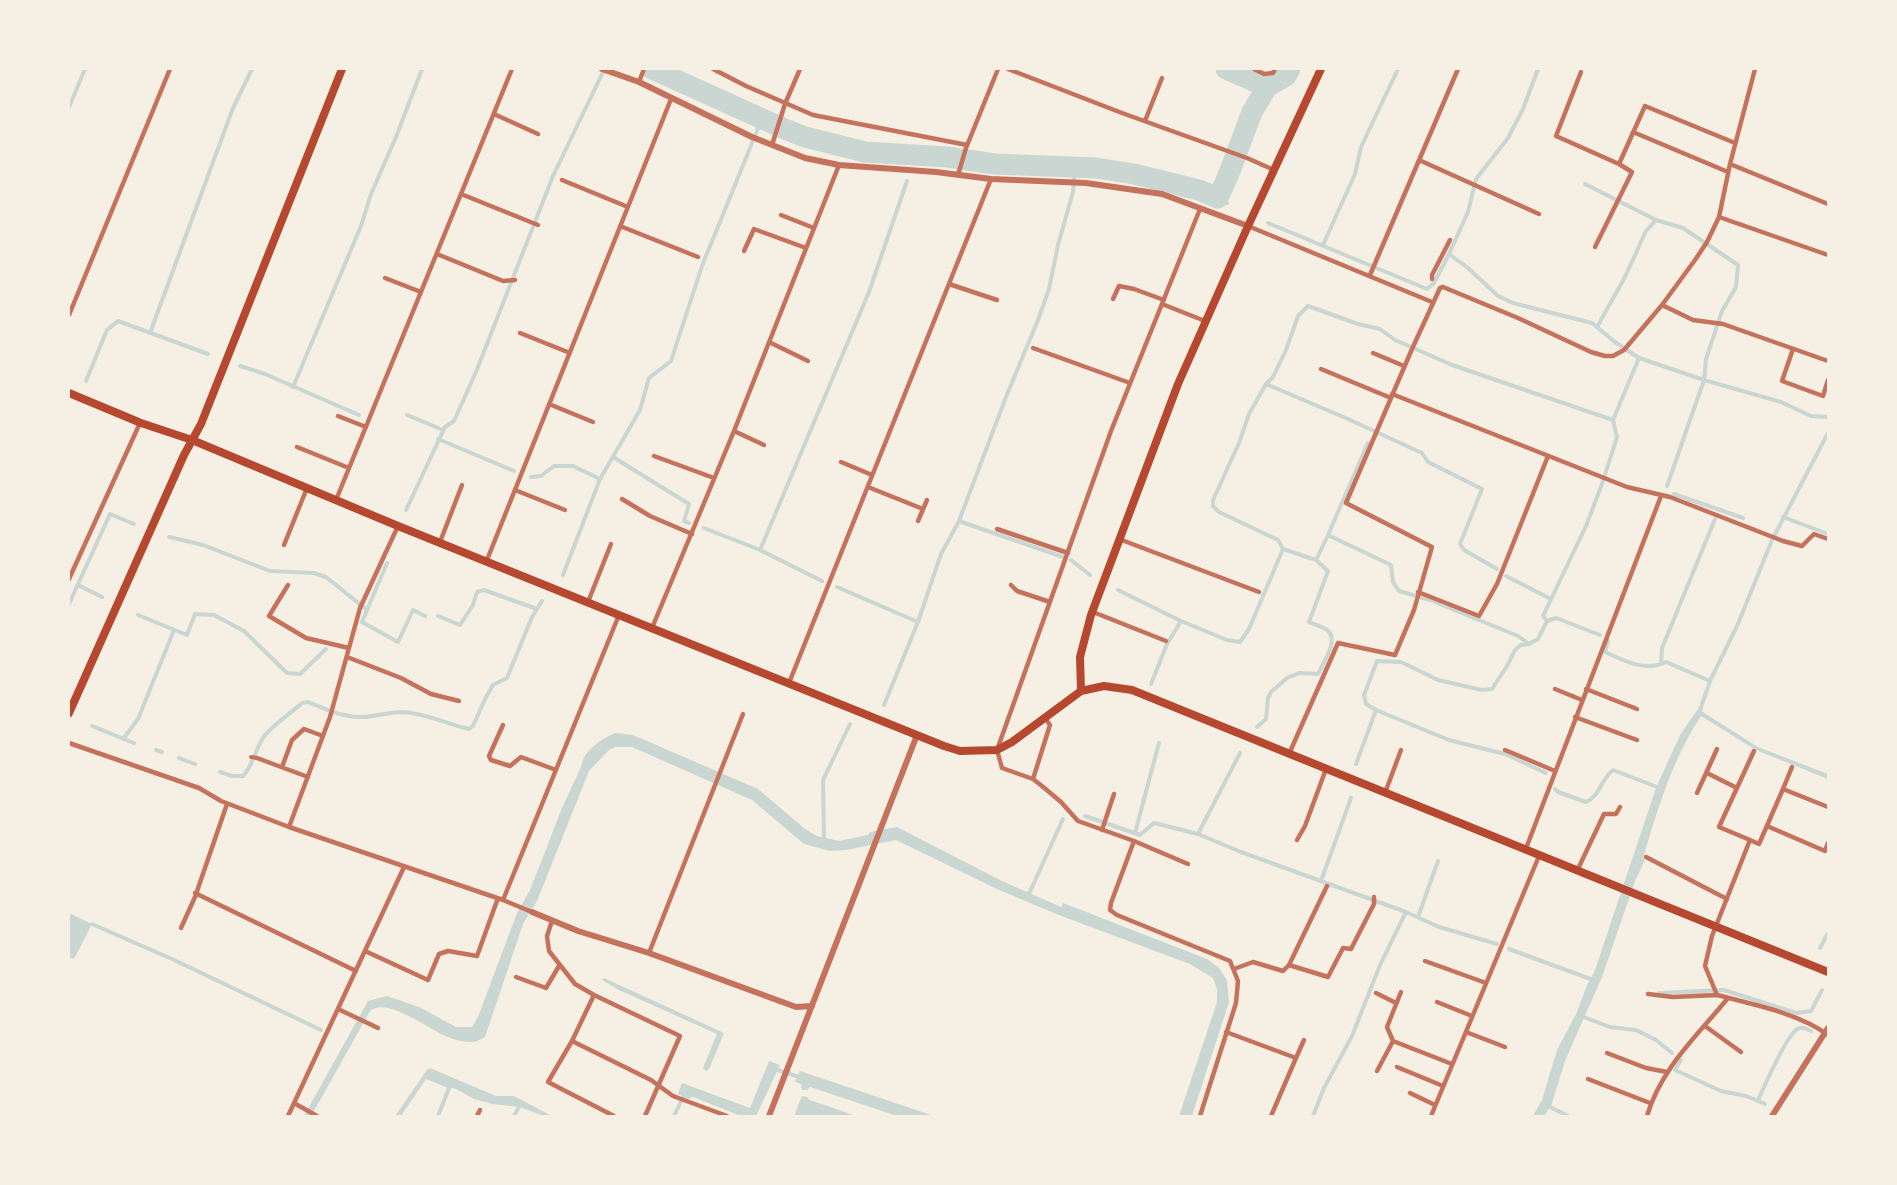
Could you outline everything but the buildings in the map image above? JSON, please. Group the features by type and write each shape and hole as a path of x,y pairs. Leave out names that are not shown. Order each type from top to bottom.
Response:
{"main road":[{"path":"69,713 72,700 184,455 201,424 342,69"},
{"path":"1081,691 1080,657 1093,612 1178,384 1203,320 1320,69"},
{"path":"69,393 141,423 192,440 398,526 960,751 997,750 1081,691 1104,686 1132,690 1828,972"}],"street":[{"path":"69,315 170,69"},
{"path":"336,500 512,69"},
{"path":"640,80 644,69"},
{"path":"713,69 784,106 813,115 967,147"},
{"path":"772,142 800,69"},
{"path":"959,174 967,147 998,69"},
{"path":"1008,69 1274,170"},
{"path":"1254,69 1264,74 1273,73 1275,69"},
{"path":"1289,753 1338,643 1395,655 1414,610 1432,547 1346,503 1412,347 1440,288 1443,287 1518,318 1591,352 1614,356 1625,348 1662,305 1707,242 1719,217 1735,143 1755,69"},
{"path":"604,70 640,80 671,99 754,138 772,142 806,158 839,165 959,174 991,179 1074,183 1162,194 1371,273 1432,302"},
{"path":"1371,273 1456,70"},
{"path":"1581,72 1556,136 1632,172 1595,247"},
{"path":"1145,122 1162,78"},
{"path":"487,560 671,99"},
{"path":"1619,164 1646,106 1735,143"},
{"path":"494,114 538,134"},
{"path":"1633,132 1728,172"},
{"path":"1419,160 1539,214"},
{"path":"1730,164 1828,204"},
{"path":"652,628 734,431 839,165"},
{"path":"789,683 991,179"},
{"path":"562,180 628,207"},
{"path":"461,194 538,225"},
{"path":"1188,864 1103,825 1078,821 1061,802 1033,779 1002,768 997,750 1130,383 1200,209"},
{"path":"781,215 814,228"},
{"path":"1719,217 1828,255"},
{"path":"620,226 698,257"},
{"path":"744,251 754,228 806,248"},
{"path":"1432,279 1431,275 1450,240"},
{"path":"437,254 502,281 512,280"},
{"path":"385,278 421,292"},
{"path":"949,284 997,300"},
{"path":"1113,299 1119,286 1134,289 1203,320"},
{"path":"1662,305 1693,320 1723,324 1828,361"},
{"path":"520,333 570,352"},
{"path":"769,342 808,361"},
{"path":"1033,348 1130,383"},
{"path":"1793,349 1782,381 1823,396 1828,380"},
{"path":"1373,353 1404,366"},
{"path":"1322,369 1627,487 1670,497 1770,536 1802,546 1814,534 1828,539"},
{"path":"549,404 593,422"},
{"path":"338,416 366,427"},
{"path":"69,579 141,423"},
{"path":"734,431 764,445"},
{"path":"297,447 349,468"},
{"path":"654,456 714,478"},
{"path":"1418,592 1479,616 1497,584 1548,456"},
{"path":"841,462 872,475"},
{"path":"440,542 462,485"},
{"path":"868,487 923,509"},
{"path":"284,546 307,488"},
{"path":"515,490 565,510"},
{"path":"1525,851 1661,496"},
{"path":"622,499 650,516 692,534"},
{"path":"918,521 927,500"},
{"path":"289,827 330,717 360,608 398,526"},
{"path":"997,529 1068,553"},
{"path":"1119,538 1259,592"},
{"path":"588,602 611,544"},
{"path":"288,585 269,616 306,638 349,648"},
{"path":"1011,585 1017,591 1050,602"},
{"path":"1093,612 1166,641"},
{"path":"365,951 428,980 439,954 448,951 477,957 619,615"},
{"path":"347,657 402,678 431,694 459,701"},
{"path":"1555,689 1582,700"},
{"path":"1586,689 1637,709"},
{"path":"649,953 743,714"},
{"path":"1575,717 1637,740"},
{"path":"1033,779 1050,725 1045,718"},
{"path":"503,725 489,756 491,760 510,766 521,757 556,770"},
{"path":"282,767 292,740 304,729 323,736"},
{"path":"769,1116 917,735"},
{"path":"69,743 199,788 227,804 289,827 500,899 578,931 649,953 796,1007 812,1006"},
{"path":"1697,793 1717,749"},
{"path":"1385,793 1401,750"},
{"path":"1505,750 1555,771"},
{"path":"1754,751 1719,827 1759,844 1792,767"},
{"path":"251,757 308,777"},
{"path":"1297,840 1305,826 1326,769"},
{"path":"1707,773 1737,788"},
{"path":"1783,789 1828,807"},
{"path":"1103,825 1114,794"},
{"path":"181,928 227,804"},
{"path":"1576,871 1604,814 1616,814 1620,807"},
{"path":"1767,826 1825,851 1828,843"},
{"path":"1715,992 1705,966 1712,936 1750,840"},
{"path":"1134,841 1110,910 1117,915 1230,961 1239,981 1236,1003 1200,1116"},
{"path":"1431,1116 1539,856"},
{"path":"1646,857 1727,899"},
{"path":"288,1116 404,867"},
{"path":"1234,969 1252,962 1283,971 1289,965 1327,886"},
{"path":"195,893 356,971"},
{"path":"1289,965 1328,977 1343,948 1351,949 1374,904 1374,897"},
{"path":"552,921 547,936 549,951 575,984 680,1036 645,1116"},
{"path":"1425,961 1486,983"},
{"path":"516,977 546,988 560,966"},
{"path":"1401,992 1387,1027 1393,1041 1452,1064"},
{"path":"1648,994 1673,997 1715,992 1790,1016 1827,1032 1772,1116"},
{"path":"1376,993 1396,1002"},
{"path":"594,995 572,1041 548,1082 614,1116"},
{"path":"1647,1116 1650,1103 1680,1053 1728,998"},
{"path":"1437,1002 1472,1016"},
{"path":"338,1009 378,1028"},
{"path":"1705,1026 1741,1052"},
{"path":"1226,1032 1296,1058"},
{"path":"1466,1032 1505,1047"},
{"path":"1271,1116 1304,1040"},
{"path":"572,1041 651,1080 673,1096 727,1116"},
{"path":"1377,1071 1393,1041"},
{"path":"1606,1053 1646,1068 1667,1072"},
{"path":"1397,1067 1443,1086"},
{"path":"1588,1079 1650,1103"},
{"path":"1410,1094 1435,1105"},
{"path":"294,1103 315,1115"},
{"path":"477,1116 480,1110"}],"shaded area":[{"path":"1698,709 1758,747 1828,774 1828,779 1756,750 1701,716 1682,750 1667,785 1643,858 1645,860 1635,881 1602,977 1565,1061 1551,1106 1544,1116 1533,1116 1542,1100 1557,1050 1594,973 1656,788 1680,735"},
{"path":"615,733 633,735 758,789 805,829 817,836 839,841 897,827 1002,881 1061,907 1063,903 1207,959 1219,968 1227,980 1229,1002 1192,1116 1179,1116 1217,1002 1217,989 1213,978 1190,964 1056,914 997,889 896,840 830,851 804,844 752,800 632,747 615,747 609,750 589,771 537,901 523,924 485,1037 474,1042 456,1040 397,1011 377,1008 370,1011 313,1116 304,1116 368,1001 387,996 419,1007 456,1027 472,1027 478,1017 517,913 530,890 582,761 594,746"},
{"path":"69,913 92,924 74,959 69,957"},
{"path":"604,978 724,1033 709,1069 706,1071 703,1068 717,1034 619,990 602,980"},
{"path":"769,1061 780,1065 756,1116 741,1116 693,1097 688,1099 678,1094 682,1083 750,1108"},
{"path":"430,1068 496,1096 514,1096 552,1116 544,1116 520,1107 492,1104 474,1099 454,1088 448,1088 426,1079 401,1116 395,1116"},
{"path":"800,1071 934,1116 897,1116 810,1087 802,1090 801,1084 795,1082"},
{"path":"802,1096 810,1100 856,1116 794,1116"}],"waterway":[{"path":"69,107 85,69"},
{"path":"150,333 233,108 252,69"},
{"path":"293,387 361,226 371,194 422,69"},
{"path":"652,69 787,130 805,137 865,152 947,157 995,164 1096,168 1134,174 1199,190 1218,198 1252,112 1267,87 1286,76 1290,69"},
{"path":"1226,69 1267,87"},
{"path":"1323,245 1355,174 1361,147 1398,69"},
{"path":"1268,223 1427,289 1434,283 1468,212 1476,179 1508,138 1523,109 1538,69"},
{"path":"406,510 445,427 454,421 476,372 553,176 604,70"},
{"path":"563,575 600,479 640,410 649,378 671,361 702,266 761,121"},
{"path":"884,705 918,622 941,554 959,521 1038,320 1049,289 1058,245 1073,192 1075,168"},
{"path":"760,550 869,292 907,181"},
{"path":"1585,184 1656,220"},
{"path":"1218,198 1227,203"},
{"path":"1597,327 1625,277 1646,231 1656,220 1683,228 1738,265 1736,287 1722,311 1706,359 1704,380 1667,486"},
{"path":"1449,254 1498,296 1513,303 1592,323 1639,358 1781,402 1811,416 1828,417"},
{"path":"1283,549 1278,540 1219,512 1213,506 1213,500 1239,443 1249,414 1266,384 1273,377 1298,316 1308,306 1358,324 1380,329 1395,340 1452,365 1613,420"},
{"path":"86,381 107,330 118,321 208,354"},
{"path":"1376,710 1366,704 1364,695 1377,661 1401,662 1438,680 1482,690 1492,689 1515,650 1521,645 1538,639 1547,621 1543,616 1586,526 1602,484 1617,437 1613,420 1639,358"},
{"path":"240,366 265,374 359,415"},
{"path":"1266,384 1422,453 1428,462 1482,489 1460,544 1464,550 1497,569"},
{"path":"407,415 443,430"},
{"path":"1702,714 1699,713 1710,681 1738,624 1772,540 1828,433"},
{"path":"438,439 514,471"},
{"path":"1328,535 1368,443"},
{"path":"613,457 689,504 684,521 689,523"},
{"path":"531,477 541,476 554,466 573,466 600,479"},
{"path":"1674,494 1743,518"},
{"path":"69,604 110,514 134,524"},
{"path":"1783,517 1828,534"},
{"path":"1661,664 1662,648 1715,519"},
{"path":"959,521 1063,557"},
{"path":"704,528 760,550 822,581"},
{"path":"1316,560 1328,535 1391,565 1393,582 1399,591 1430,600 1518,636 1529,644"},
{"path":"169,537 203,545 270,571 314,573 326,577 367,610 387,563"},
{"path":"1151,684 1167,644 1181,621 1227,640 1240,642 1249,629 1283,549 1316,560 1328,571 1309,622 1323,627 1331,634 1329,651 1318,674 1299,673 1287,678 1271,692 1268,698 1266,719 1257,727"},
{"path":"1071,560 1090,575"},
{"path":"1506,576 1551,599"},
{"path":"78,585 102,597"},
{"path":"837,587 918,622"},
{"path":"438,616 460,625 473,605 477,592 484,590 537,609"},
{"path":"1118,590 1181,621"},
{"path":"220,772 232,776 243,776 267,733 302,703 308,702 354,717 397,712 411,713 469,729 473,726 493,685 507,678 532,617 542,601"},
{"path":"367,610 362,622 398,642 413,610 425,616"},
{"path":"138,615 187,635 195,614 214,615 244,631 287,673 300,674 326,649"},
{"path":"1547,621 1556,618 1600,635"},
{"path":"123,739 138,719 174,630"},
{"path":"1608,641 1605,652 1620,659 1643,666 1666,662 1710,681"},
{"path":"1356,764 1376,710 1449,740 1505,754 1546,773"},
{"path":"824,841 823,780 850,724"},
{"path":"92,726 134,743"},
{"path":"1135,833 1159,743"},
{"path":"156,750 162,752"},
{"path":"1198,834 1240,753"},
{"path":"179,758 195,764"},
{"path":"1555,789 1586,802 1594,796 1613,770 1660,788"},
{"path":"1321,881 1351,798"},
{"path":"1085,816 1140,835 1154,823 1198,834 1406,912 1439,927 1497,944"},
{"path":"1028,896 1063,819"},
{"path":"1418,917 1438,861"},
{"path":"1313,1116 1324,1088 1352,1036 1380,965 1406,912"},
{"path":"92,924 172,959 321,1030"},
{"path":"1820,948 1828,933"},
{"path":"1509,949 1593,980"},
{"path":"1659,993 1724,990 1796,1013 1811,1011 1822,990"},
{"path":"1581,1016 1610,1027 1636,1030 1656,1040 1672,1053"},
{"path":"1758,1100 1792,1034 1801,1028 1811,1031"},
{"path":"1681,1060 1675,1070 1721,1091 1746,1096 1765,1104"},
{"path":"775,1069 802,1078"},
{"path":"438,1116 451,1083"},
{"path":"674,1116 685,1093"},
{"path":"514,1116 521,1103"},
{"path":"1548,1106 1568,1116"}]}
